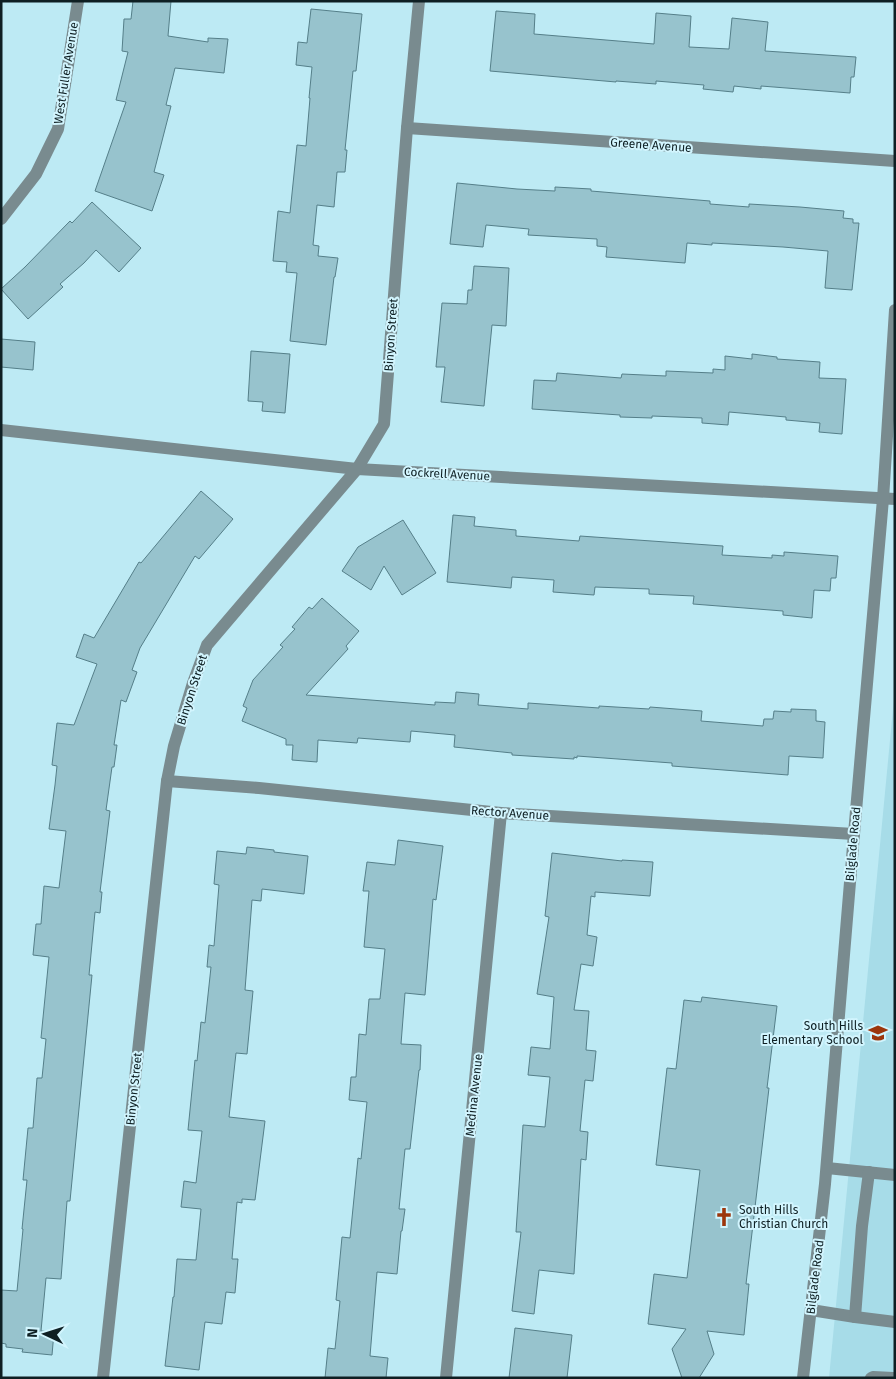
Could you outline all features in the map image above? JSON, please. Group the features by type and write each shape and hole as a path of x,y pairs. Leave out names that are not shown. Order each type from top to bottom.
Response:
{"street":[{"name":"West Fuller Avenue","path":"1,219 36,174 58,128 78,1"},
{"name":"Binyon Street","path":"103,1378 167,780 174,746 207,644 357,470 384,424 419,1"},
{"name":"Greene Avenue","path":"407,128 895,161"},
{"name":"Bilglade Road","path":"803,1378 827,1168 854,834 889,499 895,310"},
{"name":"Cockrell Avenue","path":"1,430 357,470 889,499"},
{"name":"Rector Avenue","path":"167,780 501,813 854,834"},
{"name":"Medina Avenue","path":"446,1378 501,813"},
{"path":"827,1168 895,1175"},
{"path":"855,1317 862,1226 869,1172"},
{"path":"811,1310 895,1322"},
{"path":"871,1378 893,1378"}],"shaded area":[{"name":"South Hills Elementary School","path":"895,688 895,1378 829,1378"}],"building":[{"path":"133,1 171,1 168,36 208,42 208,38 228,39 224,73 175,68 166,105 171,106 154,172 164,175 152,211 95,191 126,102 116,100 128,52 122,51 124,19 131,19"},
{"path":"311,9 362,14 356,71 353,71 345,150 347,150 345,172 337,172 334,207 317,205 313,245 319,246 318,256 338,258 326,345 290,341 297,273 286,272 287,262 273,261 278,211 290,213 297,145 306,146 312,67 296,65 298,42 307,43"},
{"path":"496,11 535,14 534,34 654,44 656,13 691,16 689,47 729,49 732,18 768,22 765,51 856,57 854,77 851,77 850,93 761,86 761,89 734,86 733,92 703,89 704,85 656,81 656,84 616,82 490,71"},
{"path":"457,183 555,191 555,187 591,189 591,191 710,201 710,204 749,207 749,204 844,211 843,218 853,219 853,223 859,223 852,290 825,288 828,251 687,243 685,263 606,257 607,247 597,246 597,239 528,235 529,229 486,225 483,247 450,244"},
{"path":"92,202 141,248 119,272 96,250 60,284 63,287 28,319 1,289"},
{"path":"474,266 509,268 506,326 492,325 484,406 441,402 445,367 436,367 442,303 467,304 468,290 472,290"},
{"path":"1,339 35,342 33,370 1,367"},
{"path":"251,351 290,354 285,413 262,411 263,402 248,401"},
{"path":"752,354 777,357 777,359 820,362 819,378 846,379 842,434 819,432 820,423 786,420 786,417 729,412 728,425 702,423 702,418 620,417 620,415 532,409 534,380 556,381 557,373 621,378 622,374 666,376 666,371 713,373 713,369 725,370 725,356 752,359"},
{"path":"201,491 233,519 199,559 195,556 140,648 132,670 137,672 126,702 121,700 114,745 117,745 114,767 112,767 106,810 110,811 100,892 102,892 100,913 95,912 89,975 92,975 70,1201 67,1201 61,1279 46,1278 41,1331 54,1332 52,1355 22,1352 23,1349 6,1347 6,1344 1,1343 1,1290 17,1291 27,1180 23,1180 28,1128 33,1128 37,1078 42,1078 46,1039 41,1038 49,957 33,955 36,924 41,924 44,886 59,888 66,831 49,829 57,766 52,765 57,723 74,725 97,664 76,657 84,634 94,638 139,562 141,563"},
{"path":"453,515 475,517 474,526 516,530 516,536 579,541 580,536 723,546 722,555 772,558 772,555 784,556 784,552 838,556 836,578 831,578 830,591 814,590 812,618 783,615 783,611 693,604 694,596 649,594 649,589 595,587 594,595 553,592 554,580 512,577 511,588 447,582"},
{"path":"403,520 436,573 402,595 384,566 371,590 342,571 358,547"},
{"path":"322,598 359,631 346,646 348,649 306,695 435,705 435,702 455,703 456,692 479,694 478,705 528,709 528,703 599,708 599,706 649,709 650,707 702,711 701,721 763,726 764,719 773,719 774,711 791,712 791,709 816,710 816,721 825,722 823,758 789,756 788,775 672,766 672,763 577,756 574,759 512,755 512,753 454,747 455,735 411,731 410,742 358,738 357,743 318,740 317,762 292,760 293,745 286,745 286,739 242,721 247,708 243,706 253,680 283,647 280,645 295,629 292,627 309,607 312,609"},
{"path":"398,840 443,846 436,900 433,899 425,995 405,993 401,1044 421,1045 420,1070 410,1149 405,1149 399,1209 405,1209 397,1274 377,1272 370,1356 388,1358 386,1378 325,1378 328,1348 335,1349 340,1301 336,1300 342,1237 350,1238 358,1158 361,1159 367,1102 349,1100 351,1077 356,1077 359,1034 366,1035 369,999 380,999 385,949 364,947 369,891 363,891 367,862 395,865"},
{"path":"247,847 308,856 304,894 262,889 261,901 252,900 245,990 253,991 247,1054 236,1053 229,1117 265,1121 255,1200 242,1199 242,1203 237,1202 232,1259 238,1259 235,1293 226,1292 222,1324 205,1322 199,1370 165,1366 177,1259 196,1260 201,1209 181,1207 184,1181 196,1183 202,1131 188,1130 201,1022 205,1023 211,967 207,967 209,945 214,946 219,885 214,884 217,851 246,854"},
{"path":"552,853 622,861 653,862 650,896 595,892 595,897 591,896 587,935 597,937 593,966 581,964 574,1010 589,1011 586,1050 596,1051 593,1081 585,1080 580,1131 588,1132 586,1160 581,1159 574,1274 539,1270 534,1314 512,1311 521,1232 516,1232 523,1125 545,1127 550,1077 528,1075 531,1047 550,1049 554,997 537,994 549,917 545,916"},
{"name":"South Hills Christian Church","path":"702,997 777,1006 746,1284 749,1284 744,1335 707,1331 714,1354 699,1378 682,1378 672,1349 686,1329 648,1324 654,1274 687,1278 700,1170 656,1165 667,1068 676,1069 684,1000 701,1002"},
{"path":"515,1328 572,1335 567,1378 509,1378"}],"place":[{"name":"South Hills Elementary School","path":"878,1033"},
{"name":"South Hills Christian Church","path":"724,1217"}]}
